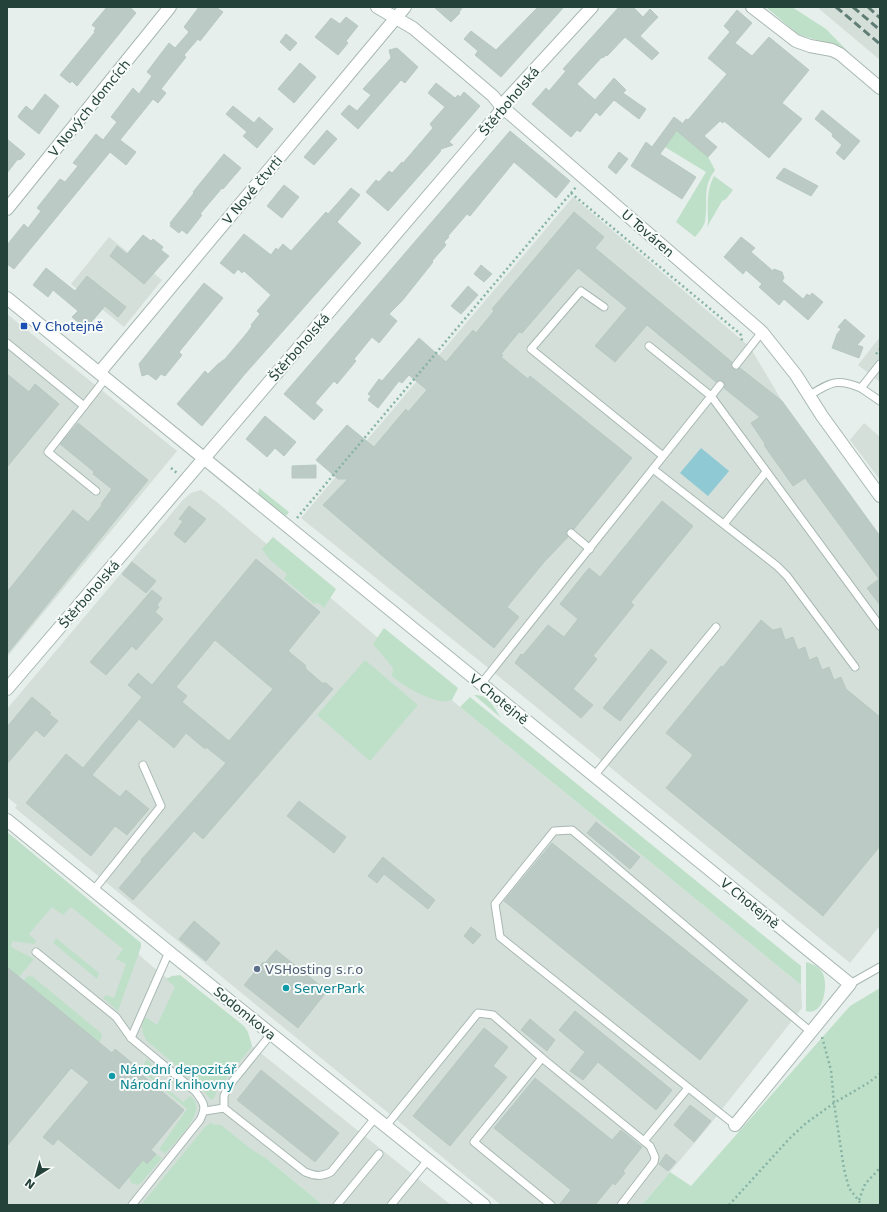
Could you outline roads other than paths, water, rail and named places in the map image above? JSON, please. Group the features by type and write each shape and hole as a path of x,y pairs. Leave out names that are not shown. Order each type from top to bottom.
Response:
{"street":[{"name":"V Nových domcích","path":"7,209 170,7"},
{"name":"U Továren","path":"377,7 413,28 493,96 501,106 762,332 786,360 810,395 822,416 880,496"},
{"name":"V Nové čtvrti","path":"102,376 405,7"},
{"name":"Štěrboholská","path":"7,689 499,113 501,106 592,7"},
{"path":"752,7 796,41 810,46 832,50 840,54 880,88"},
{"name":"V Chotejně","path":"7,298 850,984"},
{"name":"Sodomkova","path":"7,820 168,952 484,1205"},
{"path":"735,1125 850,984"}],"lane":[{"path":"604,307 581,291 531,349 663,456"},
{"path":"736,365 762,332"},
{"path":"7,343 84,406"},
{"path":"649,346 711,396 880,626"},
{"path":"861,388 880,364"},
{"path":"96,491 48,452 84,406 102,376"},
{"path":"810,395 832,383 841,382 861,388 880,401"},
{"path":"481,684 720,385"},
{"path":"653,469 777,566 787,576 855,667"},
{"path":"724,524 766,472"},
{"path":"571,534 590,548"},
{"path":"594,776 716,627"},
{"path":"93,891 161,806 143,764"},
{"path":"735,1125 500,937 496,904 554,831 572,830 814,1028"},
{"path":"36,952 116,1017 131,1038 196,1091 202,1100 205,1111 200,1120 132,1205"},
{"path":"131,1038 168,952"},
{"path":"850,984 880,967"},
{"path":"386,1126 478,1014 493,1015 542,1058 644,1141 654,1151 654,1162 620,1205"},
{"path":"224,1108 224,1096 228,1087 271,1034"},
{"path":"542,1058 474,1142 551,1205"},
{"path":"644,1141 688,1088"},
{"path":"205,1111 224,1108 305,1172 323,1176 330,1172 375,1118"},
{"path":"337,1205 379,1154"},
{"path":"392,1205 428,1160"}],"water":[{"path":"701,448 729,471 708,496 680,473"}],"railway":[{"path":"836,7 880,44"},
{"path":"853,7 880,30"},
{"path":"868,7 880,18"}],"place":[{"name":"V Chotejně","path":"24,326"},
{"name":"VSHosting s.r.o","path":"257,969"},
{"name":"ServerPark","path":"286,988"},
{"name":"Národní depozitář Národní knihovny","path":"112,1076"}]}
